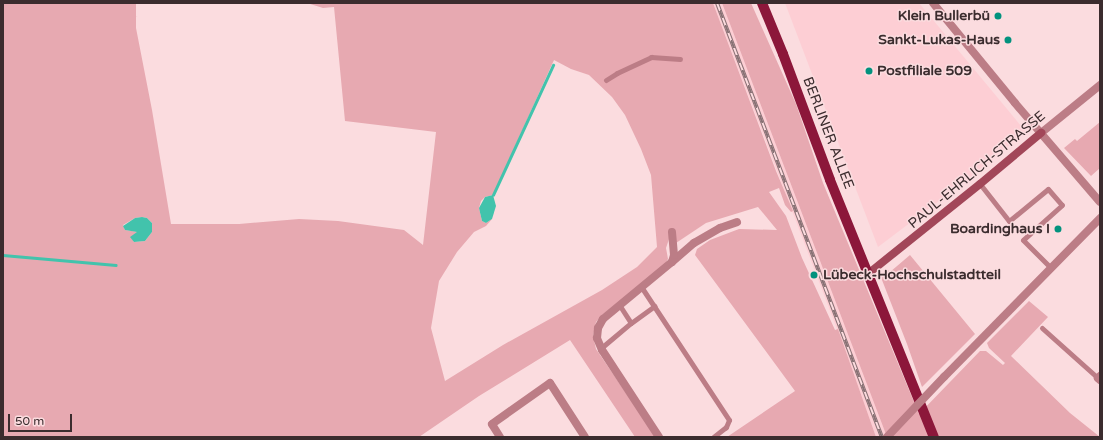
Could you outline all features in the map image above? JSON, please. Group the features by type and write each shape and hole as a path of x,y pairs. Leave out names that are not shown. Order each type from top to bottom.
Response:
{"main road":[{"name":"BERLINER ALLEE","path":"762,3 830,180 869,273 934,437"}],"street":[{"path":"934,3 1100,202"},
{"name":"PAUL-EHRLICH-STRASSE","path":"869,273 885,262 1100,85"},
{"path":"887,437 1100,218"},
{"path":"659,437 601,348 597,338 599,325 609,313 642,288 694,242 720,228 737,222"},
{"path":"672,232 674,255 672,262"},
{"path":"500,437 492,424 550,383 585,437"}],"lane":[{"path":"606,80 617,72 651,57 680,59"},
{"path":"980,184 1009,222 1048,189 1062,205 1024,240 1051,268"},
{"path":"642,288 729,420 726,426 713,437"},
{"path":"620,306 631,323"},
{"path":"601,348 654,306"},
{"path":"1042,328 1099,378"}],"shaded area":[{"path":"3,3 136,3 136,28 152,110 171,224 239,224 299,219 338,221 404,230 423,245 436,132 345,121 334,7 323,8 307,3 713,3 776,171 793,211 791,212 785,205 779,188 769,192 786,216 802,258 835,330 838,329 876,437 727,437 795,391 695,255 697,249 710,240 739,229 777,230 758,207 706,223 676,243 675,234 670,236 666,248 668,259 664,266 601,316 596,322 593,336 596,349 656,437 635,437 570,340 479,396 419,437 3,437","holes":["554,60 571,69 589,75 612,97 625,115 651,175 657,247 637,267 602,290 503,345 445,381 431,328 439,281 457,252 474,232 486,226 492,219 486,223 482,221 479,208 481,201 485,197 493,195","135,218 147,218 152,223 152,232 145,241 134,242 131,237 138,232 125,230 123,225"]},
{"path":"713,3 722,3 887,437 876,437 838,330 835,331 837,329"},
{"path":"722,3 751,3 796,104 823,183 919,414 980,351 986,351 1003,365 1005,363 989,348 987,343 1029,301 1048,317 1011,356 1070,413 1100,437 887,437"},
{"path":"785,3 919,3 1026,132 968,179 878,247"},
{"path":"1100,122 1100,168 1091,176 1064,148 1075,139 1077,141"},
{"path":"493,195 496,206 492,219 486,223 482,221 479,208 485,197"},
{"path":"135,218 147,218 152,223 152,232 145,241 134,242 130,237 137,232 125,230 123,226"},
{"path":"910,255 975,334 922,387 882,280 883,273 887,269 890,272"}],"waterway":[{"path":"493,195 553,65"},
{"path":"3,255 116,265"}],"railway":[{"path":"717,3 882,437"}],"place":[{"name":"Klein Bullerbü","path":"998,16"},
{"name":"Sankt-Lukas-Haus","path":"1008,40"},
{"name":"Postfiliale 509","path":"869,71"},
{"name":"Boardinghaus I","path":"1058,229"},
{"name":"Lübeck-Hochschulstadtteil","path":"814,275"}]}
